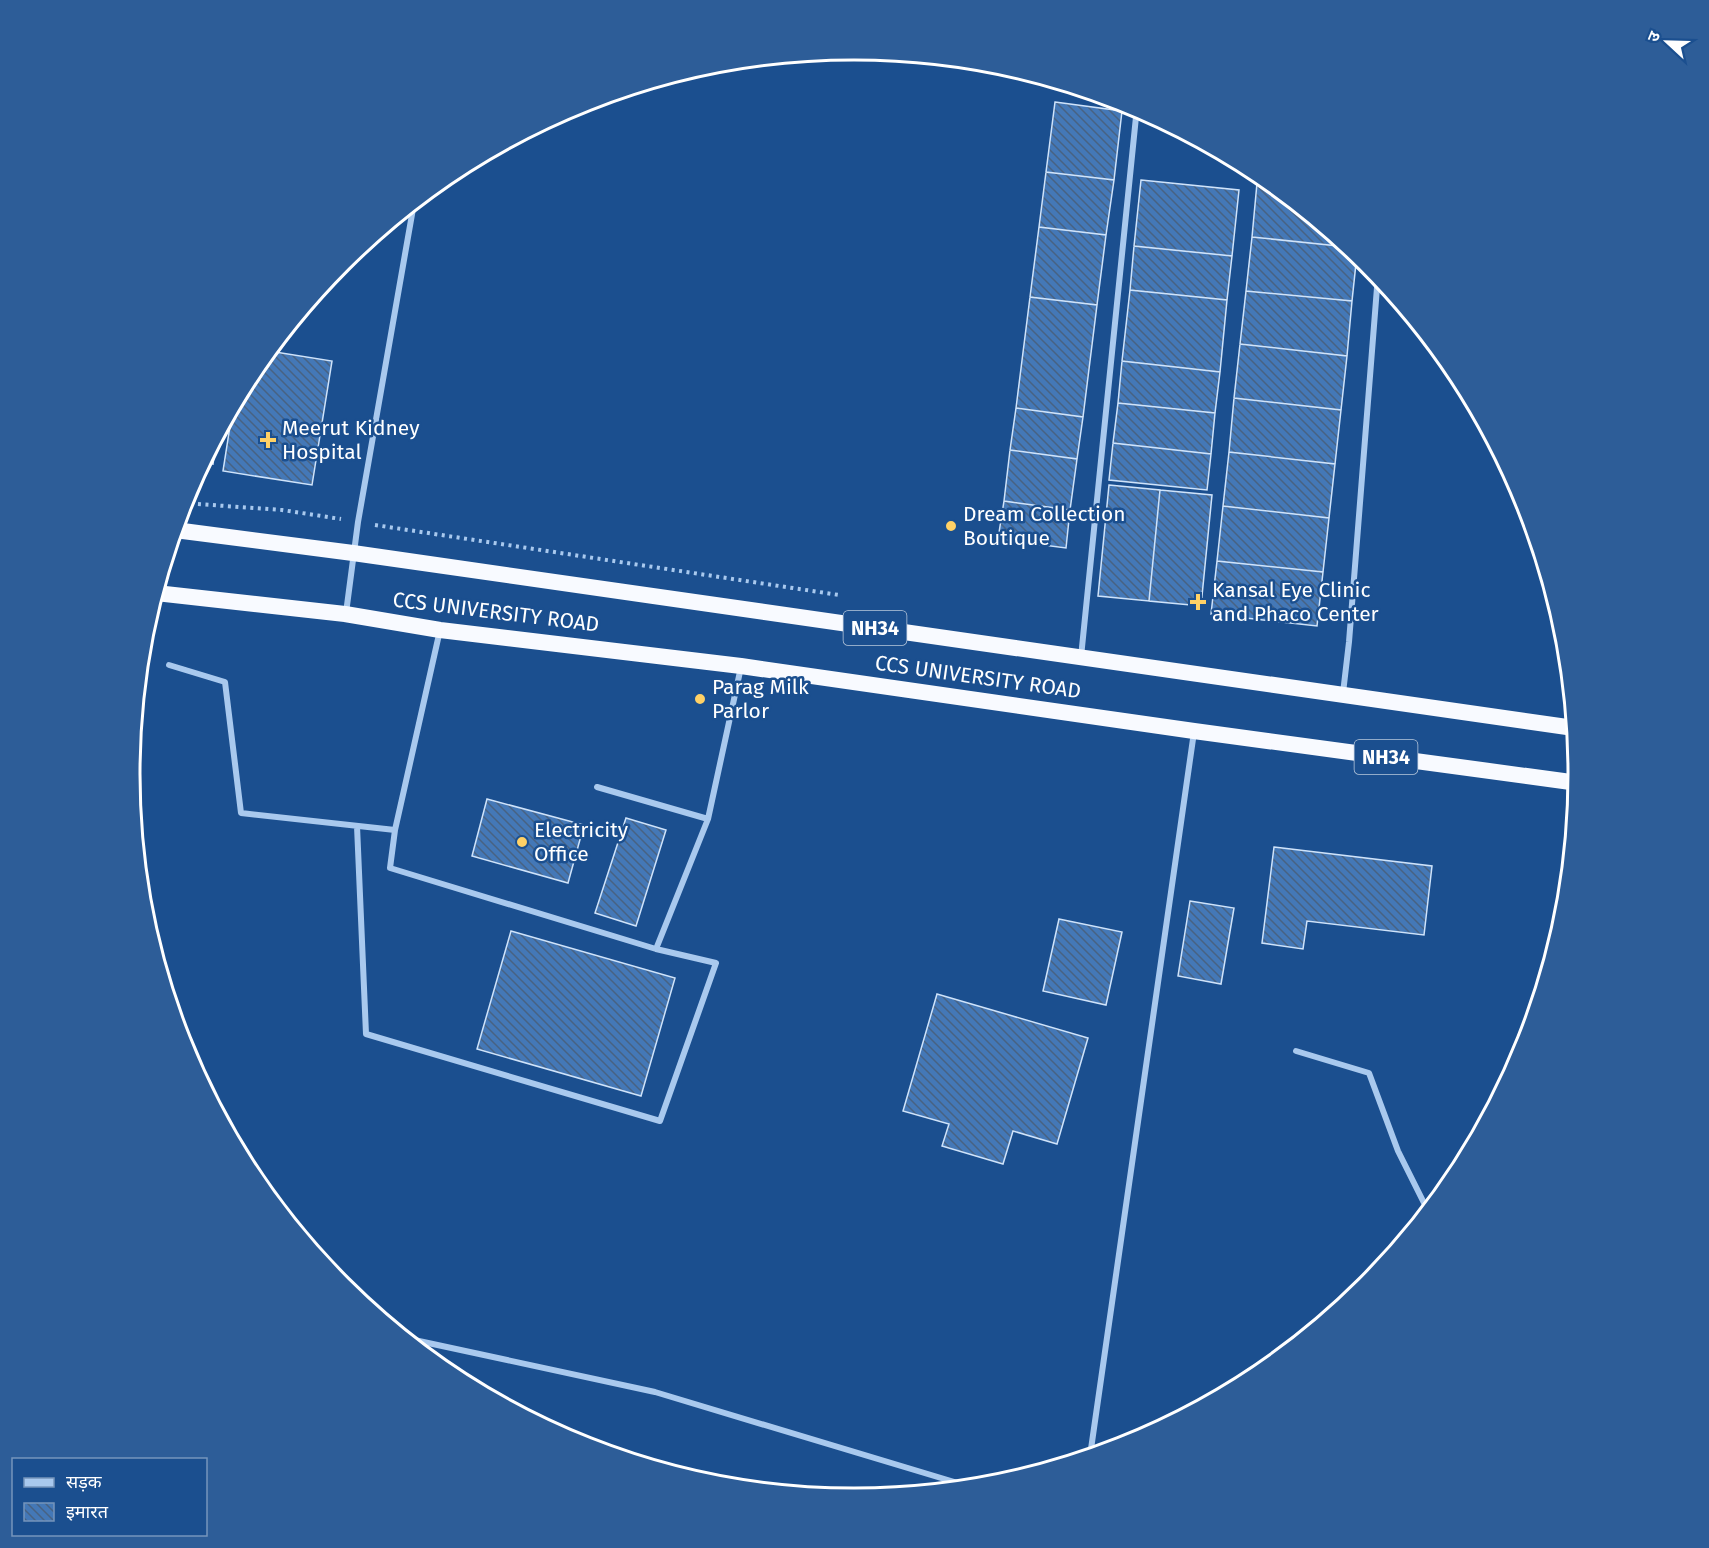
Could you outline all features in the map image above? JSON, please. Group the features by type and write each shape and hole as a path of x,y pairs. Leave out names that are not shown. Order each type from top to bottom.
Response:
{"highway":[{"name":"CCS UNIVERSITY ROAD","path":"183,531 353,553 1567,727"},
{"name":"CCS UNIVERSITY ROAD","path":"164,594 345,614 441,630 741,666 1568,782"}],"street":[{"path":"1081,658 1136,118"},
{"path":"345,614 353,553 412,214"},
{"path":"1343,694 1377,288"},
{"path":"357,826 366,1034 660,1121 716,963 656,949 390,868 395,830 441,630"},
{"path":"169,665 225,682 241,813 395,830"},
{"path":"656,949 708,819 741,666"},
{"path":"1091,1447 1194,731"},
{"path":"597,787 708,819"},
{"path":"1296,1051 1369,1073 1398,1151 1425,1204"},
{"path":"422,1342 655,1392 951,1481"}],"path":[{"path":"194,504 282,510"}],"building":[{"path":"1055,102 1122,112 1114,180 1046,172"},
{"path":"1046,172 1114,180 1106,235 1039,227"},
{"path":"1141,180 1239,190 1232,256 1134,246"},
{"path":"1257,184 1334,246 1252,237"},
{"path":"1039,227 1106,235 1097,305 1030,297"},
{"path":"1252,237 1334,246 1356,266 1352,301 1246,291"},
{"path":"1134,246 1232,256 1227,300 1130,290"},
{"path":"1130,290 1227,300 1220,372 1122,361"},
{"path":"1246,291 1352,301 1347,356 1240,344"},
{"path":"1030,297 1097,305 1083,417 1016,408"},
{"path":"1240,344 1347,356 1341,410 1234,398"},
{"path":"278,352 332,361 312,485 223,471 230,429"},
{"path":"1122,361 1220,372 1215,413 1118,403"},
{"path":"1234,398 1341,410 1335,464 1229,452"},
{"path":"1118,403 1215,413 1211,454 1113,443"},
{"path":"1016,408 1083,417 1077,459 1010,450"},
{"path":"1113,443 1211,454 1207,490 1109,480"},
{"path":"1010,450 1077,459 1070,510 1004,501"},
{"path":"1229,452 1335,464 1329,518 1223,506"},
{"path":"1109,485 1160,490 1149,601 1098,596"},
{"path":"1160,490 1212,495 1201,606 1149,601"},
{"path":"1004,501 1070,510 1066,548 998,539"},
{"path":"1223,506 1329,518 1323,572 1217,561"},
{"path":"1217,561 1323,572 1317,626 1211,614"},
{"path":"487,799 584,825 568,883 472,856"},
{"path":"626,818 666,830 636,926 595,913"},
{"path":"1274,847 1432,866 1424,935 1307,921 1303,949 1262,943"},
{"path":"1190,901 1234,908 1221,984 1178,976"},
{"path":"1059,919 1122,932 1106,1005 1043,991"},
{"path":"511,931 675,978 641,1096 477,1049"},
{"path":"937,994 1088,1038 1057,1144 1013,1131 1003,1164 942,1146 949,1124 903,1111"}],"place":[{"name":"Meerut Kidney Hospital","path":"268,440"},
{"name":"Dream Collection Boutique","path":"951,526"},
{"name":"Kansal Eye Clinic and Phaco Center","path":"1198,602"},
{"name":"Parag Milk Parlor","path":"700,699"},
{"name":"Electricity Office","path":"522,842"}]}
